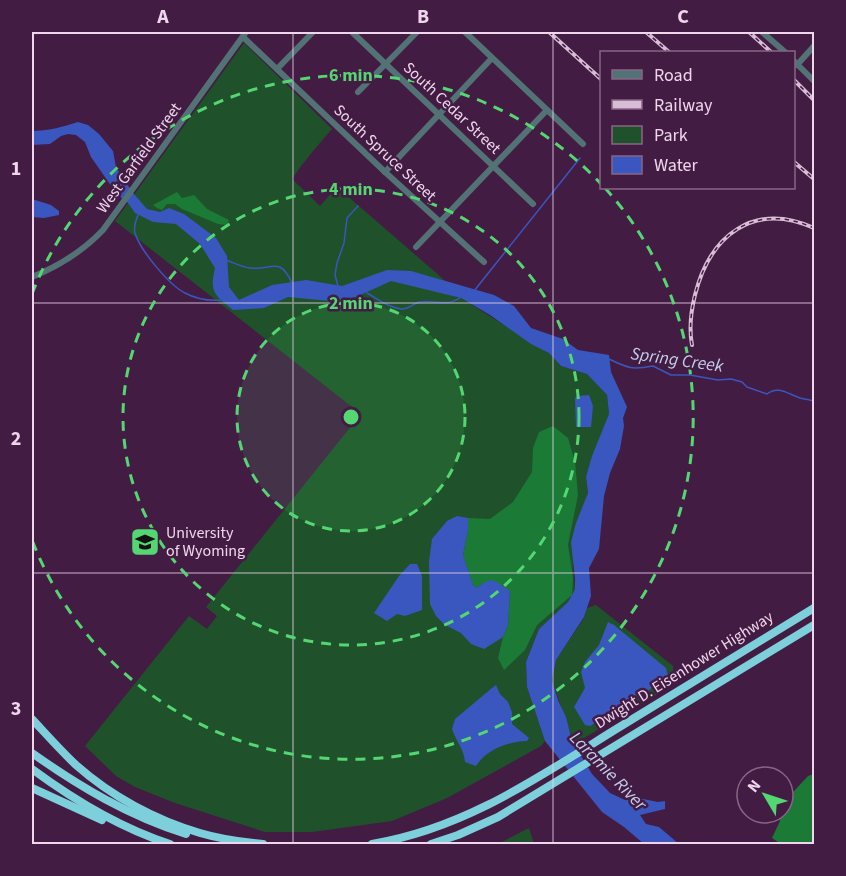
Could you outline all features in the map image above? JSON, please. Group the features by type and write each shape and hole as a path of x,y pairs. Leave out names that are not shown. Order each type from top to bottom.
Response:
{"highway":[{"name":"Dwight D. Eisenhower Highway","path":"372,844 394,841 449,824 484,808 814,608"},
{"name":"Dwight D. Eisenhower Highway","path":"431,844 498,817 814,625"},
{"path":"32,719 78,766 122,799 158,818 199,833 263,844"},
{"path":"32,753 84,788 132,814 213,842 230,844"},
{"path":"32,770 78,800 133,831"},
{"path":"32,788 110,823 170,844"}],"street":[{"path":"277,69 313,32"},
{"name":"South Cedar Street","path":"352,32 533,204"},
{"path":"358,92 417,32"},
{"path":"465,32 583,144"},
{"path":"762,32 783,51"},
{"name":"South Spruce Street","path":"245,34 277,69 484,262"},
{"name":"West Garfield Street","path":"32,277 83,249 103,230 245,34"},
{"path":"814,46 795,63 814,81"},
{"path":"385,172 492,58"},
{"path":"416,248 547,110"}],"green space":[{"path":"244,43 332,129 292,179 320,206 337,187 442,278 457,294 455,297 461,298 549,353 561,366 587,374 607,395 609,414 586,477 588,493 573,567 575,589 568,602 539,629 526,662 527,687 545,741 541,746 447,798 392,821 312,832 265,832 175,803 135,787 116,776 85,746 189,616 207,629 217,616 206,607 361,414 115,221"},
{"path":"177,192 182,198 194,195 207,209 229,220 227,225 218,224 175,204 167,204 162,210 153,205"},
{"path":"553,426 568,438 575,462 578,495 568,545 573,577 572,595 537,625 525,650 504,670 498,658 508,625 510,591 483,583 477,588 473,585 463,555 468,518 490,519 513,502 532,472 533,448 539,432"},
{"path":"596,605 673,666 673,685 574,744 552,680 556,660 584,618 587,608"},
{"path":"814,774 814,844 781,844 772,838 778,825 795,825 795,790 808,776"},
{"path":"529,828 534,844 498,844"}],"water":[{"path":"78,122 88,125 99,134 113,151 120,174 147,209 160,212 169,208 184,214 216,238 227,256 229,287 239,300 272,285 306,280 342,286 387,270 411,271 494,295 514,306 531,328 563,339 578,350 609,355 611,372 627,407 623,418 620,449 604,496 599,549 589,568 591,596 584,617 556,660 552,680 572,741 592,774 610,793 625,800 638,798 665,801 665,809 640,815 646,824 659,827 679,844 644,844 602,812 545,741 527,687 526,662 539,629 568,602 575,589 571,542 588,493 586,477 592,456 609,414 607,395 587,374 561,366 549,353 531,344 461,298 391,281 356,297 330,301 288,297 264,308 233,310 215,293 213,283 215,268 200,244 176,224 153,222 135,213 128,203 114,193 91,157 85,142 76,135 68,134 50,144 32,145 32,131"},
{"path":"32,199 51,205 59,211 59,215 44,218 32,217"},
{"path":"589,395 593,406 591,427 576,427 575,398"},
{"path":"457,516 468,518 463,555 473,585 477,588 492,580 510,591 508,625 503,637 484,649 471,644 461,633 445,625 436,616 430,604 429,561 432,539 447,521"},
{"path":"410,564 417,564 422,576 422,610 405,616 397,614 387,621 374,613"},
{"path":"608,622 666,668 668,676 590,726 585,725 574,707 585,688 581,672 585,662 599,645"},
{"path":"496,685 500,694 508,702 512,712 512,724 529,738 527,741 513,743 492,751 476,766 465,762 452,729 455,719"}],"waterway":[{"path":"474,291 580,158"},
{"path":"338,286 335,275 344,243 347,218 358,206"},
{"path":"138,215 134,228 135,233 163,275 178,289 189,295 203,299 222,300"},
{"path":"226,260 250,268 279,267 283,269 292,283"},
{"path":"367,293 388,305 402,309 419,302 445,303 461,297"},
{"name":"Spring Creek","path":"609,359 630,367 653,366 671,375 690,375 718,380 731,379 767,394 779,390 814,401"}],"railway":[{"path":"549,32 600,78"},
{"path":"646,32 668,51"},
{"path":"749,32 770,51"},
{"path":"795,81 814,100"},
{"path":"795,163 814,179"},
{"path":"692,345 691,320 695,295 711,255 723,240 738,229 754,222 772,219 792,221 814,228"}],"place":[{"name":"University of Wyoming","path":"145,542"}],"water label":[{"name":"Laramie River","path":"608,771"}]}
